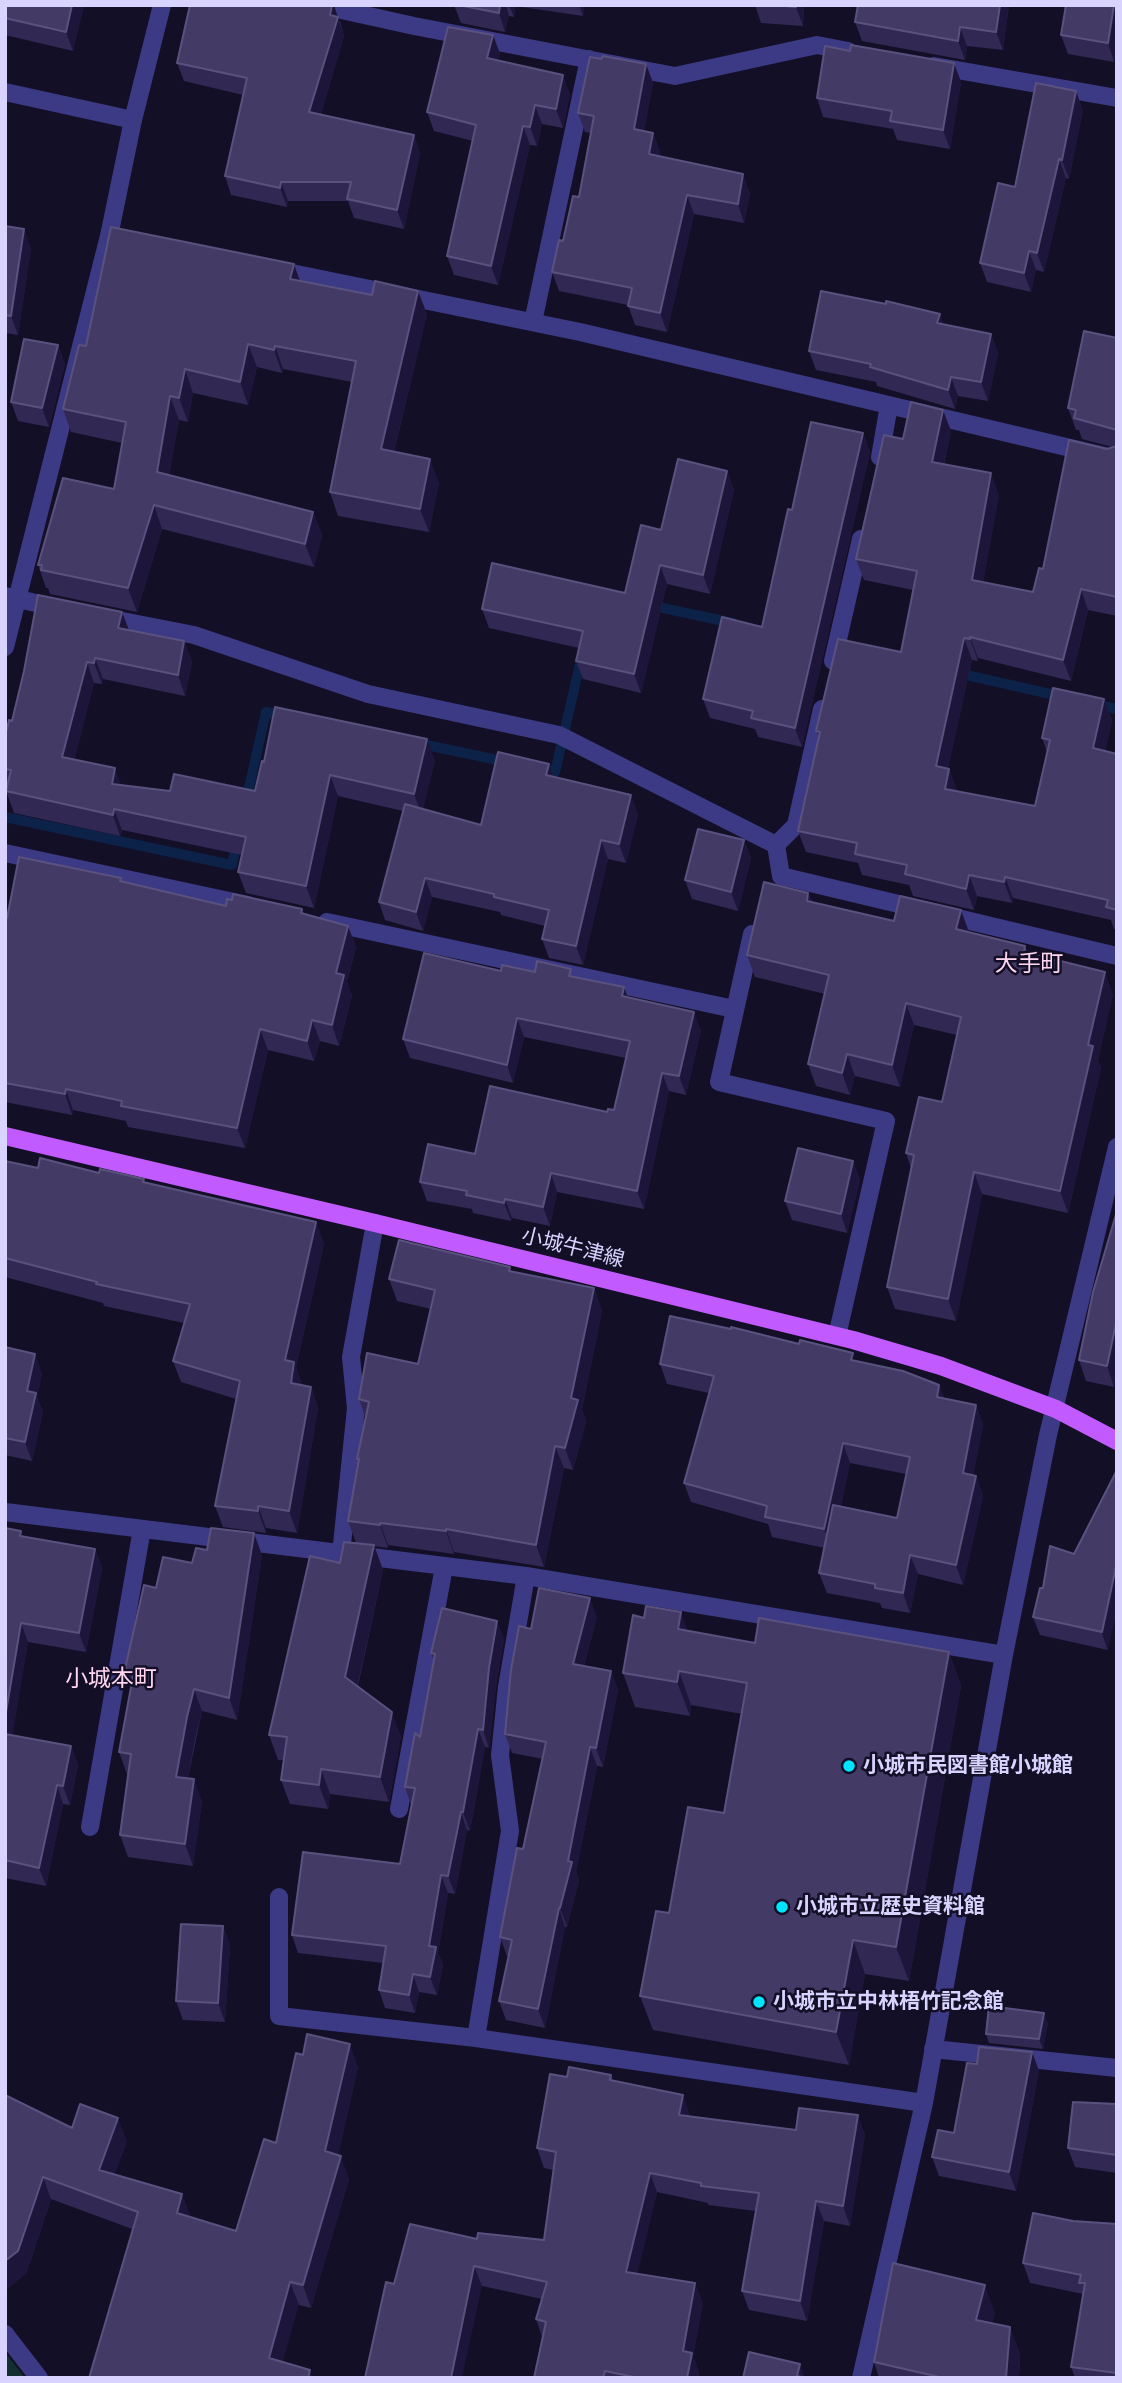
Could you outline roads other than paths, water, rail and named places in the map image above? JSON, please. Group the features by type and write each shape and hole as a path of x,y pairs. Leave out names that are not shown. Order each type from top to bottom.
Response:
{"main road":[{"name":"小城牛津線","path":"5,1136 837,1336 941,1366 1056,1409 1117,1441"}],"street":[{"path":"5,647 10,598 116,237 133,120 162,5"},
{"path":"319,5 676,76 817,45 872,55"},
{"path":"533,322 589,59"},
{"path":"913,62 1117,98"},
{"path":"5,92 133,120"},
{"path":"259,266 533,322 1117,459"},
{"path":"876,476 885,436 888,405"},
{"path":"776,845 796,825 867,517"},
{"path":"10,598 194,635 368,694 559,735 776,845"},
{"path":"776,845 782,876"},
{"path":"5,853 262,908"},
{"path":"764,886 782,876 1117,956"},
{"path":"316,920 734,1009"},
{"path":"755,923 719,1082 886,1121 837,1336"},
{"path":"861,2378 923,2102 1003,1655 1048,1435 1117,1147"},
{"path":"341,1554 356,1408 351,1357 374,1223"},
{"path":"5,1512 526,1576 1003,1655"},
{"path":"90,1827 142,1529"},
{"path":"399,1809 444,1567"},
{"path":"476,2038 510,1831 500,1755 507,1687 526,1576"},
{"path":"279,1897 279,2015 476,2038 923,2102"},
{"path":"933,2049 1117,2068"},
{"path":"5,2334 39,2378"}],"waterway":[{"path":"649,605 733,623"},
{"path":"537,768 555,772 582,655"},
{"path":"957,673 1064,697"},
{"path":"1094,704 1117,709"},
{"path":"246,801 266,712 288,717"},
{"path":"417,743 507,762"},
{"path":"5,817 232,865 237,841"}],"place":[{"name":"小城市民図書館小城館","path":"849,1766"},
{"name":"小城市立歴史資料館","path":"782,1907"},
{"name":"小城市立中林梧竹記念館","path":"759,2002"}],"district":[{"name":"大手町","path":"1029,964"},
{"name":"小城本町","path":"111,1679"}]}
